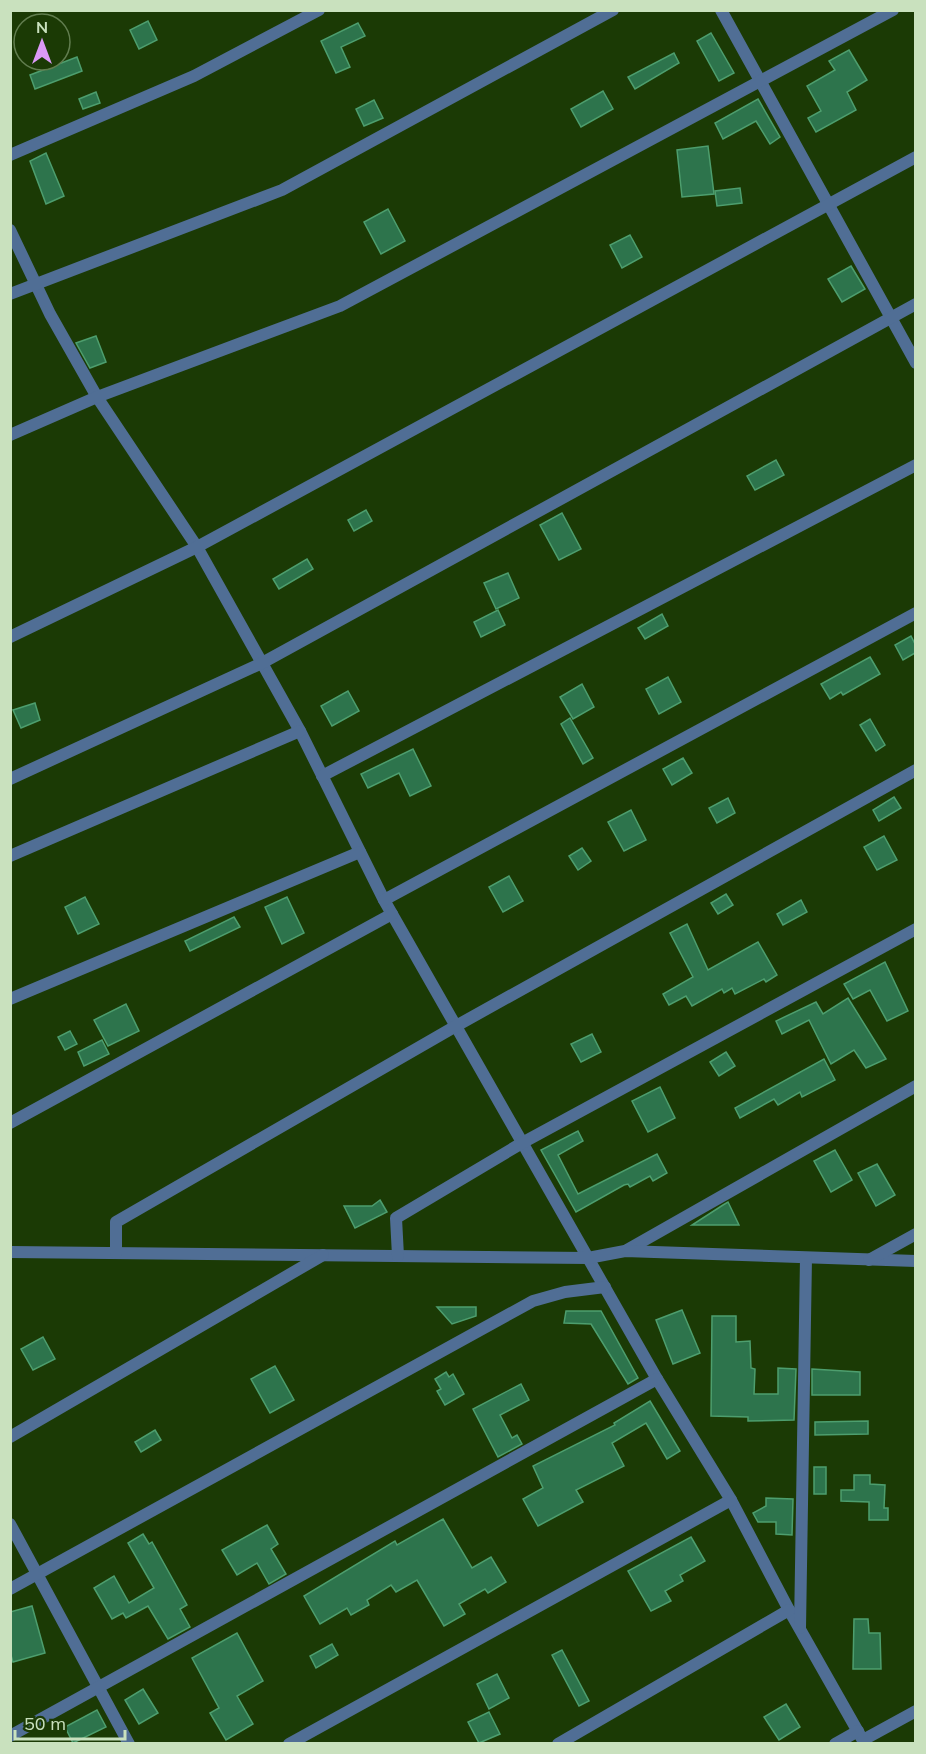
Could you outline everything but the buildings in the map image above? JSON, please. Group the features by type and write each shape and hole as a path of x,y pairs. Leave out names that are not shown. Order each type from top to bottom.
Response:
{"street":[{"path":"10,155 194,76 319,10"},
{"path":"10,294 282,190 613,10"},
{"path":"721,10 915,363"},
{"path":"10,435 98,397 340,306 761,83 893,10"},
{"path":"10,637 197,548 829,206 915,157"},
{"path":"10,230 35,283 98,397 197,548 300,731 384,900 657,1378 731,1500 789,1610 862,1738"},
{"path":"10,779 261,663 915,304"},
{"path":"322,776 915,465"},
{"path":"384,900 915,613"},
{"path":"10,856 300,731"},
{"path":"116,1253 116,1222 456,1026 915,770"},
{"path":"10,999 360,852"},
{"path":"10,1123 392,914"},
{"path":"398,1256 396,1218 522,1143 915,929"},
{"path":"625,1251 915,1086"},
{"path":"868,1260 915,1234"},
{"path":"10,1252 588,1258 625,1251 915,1261"},
{"path":"10,1437 324,1255"},
{"path":"800,1629 806,1258"},
{"path":"10,1590 533,1301 565,1292 605,1287"},
{"path":"10,1736 657,1378"},
{"path":"290,1743 731,1500"},
{"path":"10,1524 129,1743"},
{"path":"558,1743 789,1610"},
{"path":"835,1743 862,1738 915,1711"}]}
